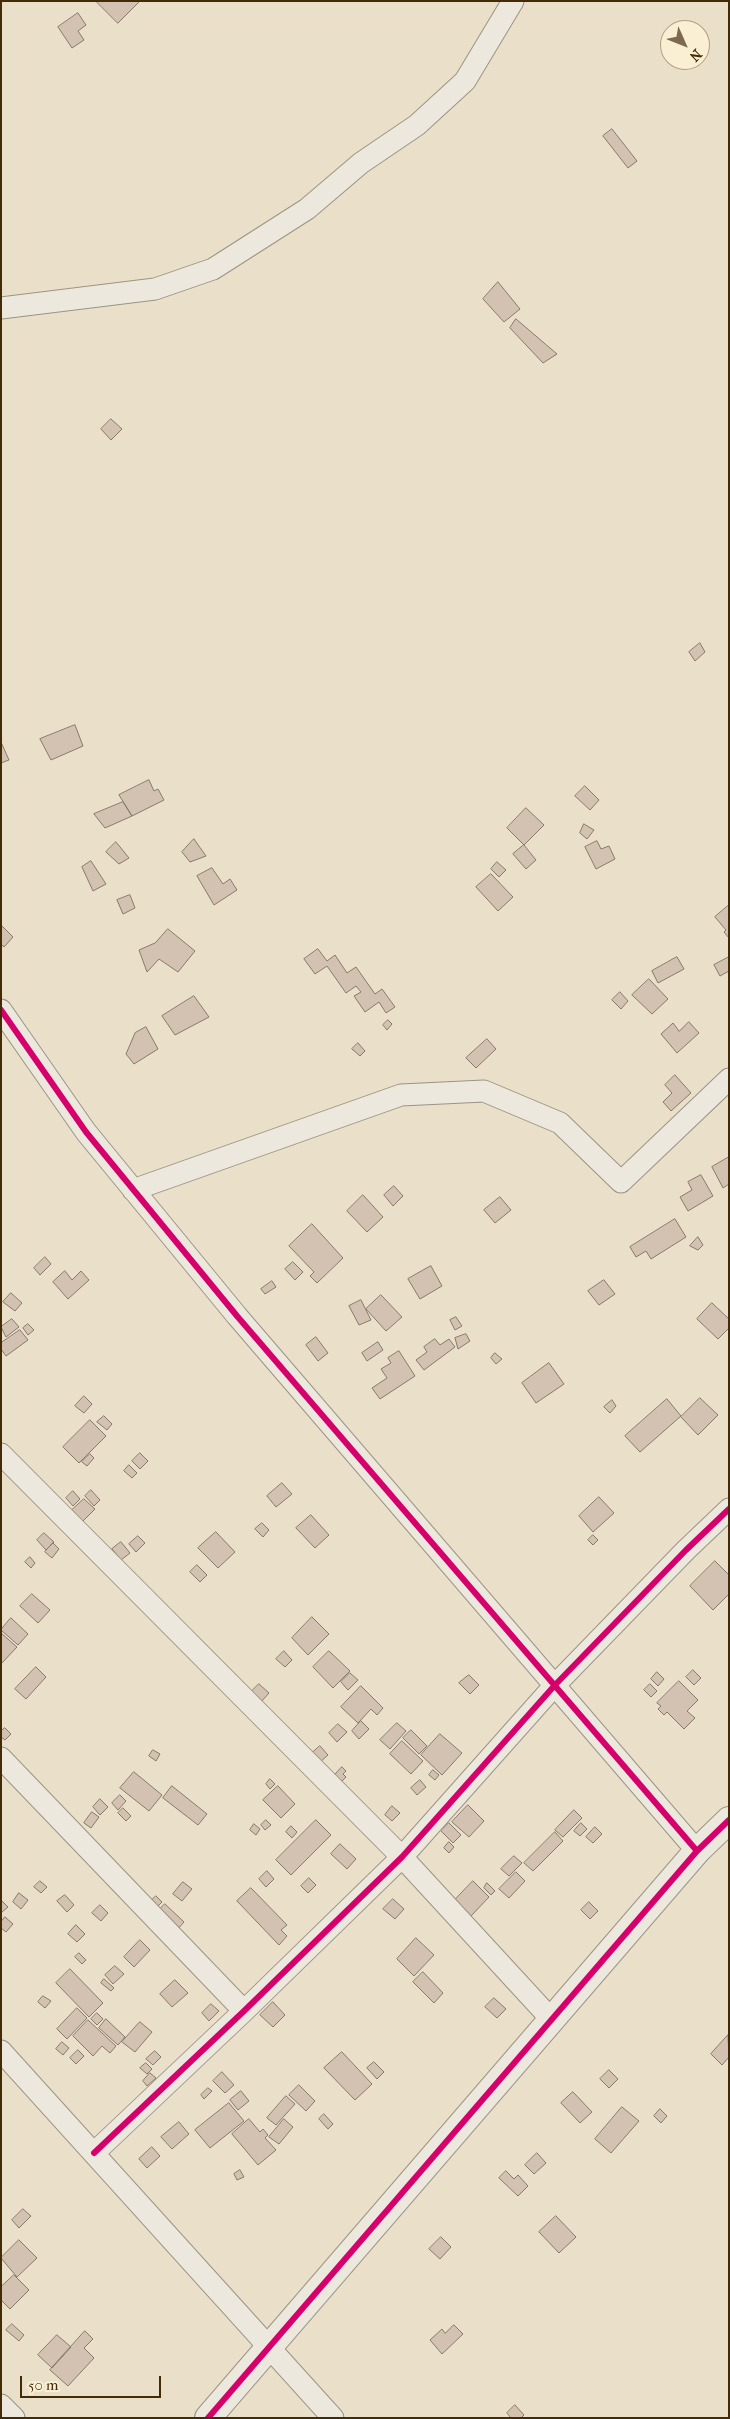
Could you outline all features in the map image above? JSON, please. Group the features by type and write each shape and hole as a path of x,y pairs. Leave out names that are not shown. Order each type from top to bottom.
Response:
{"street":[{"path":"1,308 155,289 213,268 307,209 361,163 416,125 465,81 513,1"},
{"path":"1,1010 86,1132 237,1316 698,1851"},
{"path":"133,1190 401,1095 484,1091 560,1123 621,1182 729,1079"},
{"path":"3,1458 402,1857 552,2020"},
{"path":"94,2152 244,2011 402,1857 555,1685 729,1508"},
{"path":"1,1758 244,2011"},
{"path":"208,2418 698,1851 729,1820"},
{"path":"1,2051 334,2418"},
{"path":"1,2404 14,2418"}],"building":[{"path":"96,1 140,1 118,23"},
{"path":"78,13 86,25 78,31 84,40 72,48 58,27"},
{"path":"612,129 637,161 628,168 603,136"},
{"path":"498,282 520,309 504,322 483,299"},
{"path":"516,319 557,354 543,363 510,328"},
{"path":"111,419 122,429 111,440 101,429"},
{"path":"700,643 705,652 695,661 689,652"},
{"path":"75,725 83,746 51,760 40,739"},
{"path":"1,742 9,760 1,763"},
{"path":"149,780 154,791 158,789 164,800 132,816 119,795"},
{"path":"585,786 599,800 590,810 575,796"},
{"path":"123,802 132,816 105,828 94,814"},
{"path":"526,808 544,825 524,845 507,828"},
{"path":"584,824 594,830 587,839 580,833"},
{"path":"194,839 206,856 190,862 182,852"},
{"path":"597,841 601,849 609,846 615,859 596,869 585,847"},
{"path":"116,842 129,858 119,864 106,852"},
{"path":"524,845 536,860 526,869 513,854"},
{"path":"91,861 106,884 93,891 82,867"},
{"path":"497,862 506,870 499,877 491,869"},
{"path":"212,868 223,884 230,879 237,890 214,905 197,876"},
{"path":"491,874 513,897 498,911 476,887"},
{"path":"130,895 135,908 123,914 117,900"},
{"path":"729,905 729,938 724,932 726,930 715,917"},
{"path":"1,925 13,937 4,947 1,944"},
{"path":"168,929 195,951 178,972 159,959 147,972 139,950 155,943"},
{"path":"318,949 327,961 335,955 347,973 356,967 375,994 382,989 395,1007 386,1013 379,1002 365,1012 354,996 361,992 356,986 346,993 327,966 315,974 304,959"},
{"path":"677,957 684,969 658,983 652,971"},
{"path":"729,957 729,971 720,976 714,965"},
{"path":"649,979 668,999 652,1014 632,995"},
{"path":"620,992 628,1001 621,1009 612,1000"},
{"path":"194,996 209,1017 175,1035 162,1016"},
{"path":"388,1020 392,1024 387,1030 383,1025"},
{"path":"689,1022 699,1033 677,1053 661,1034 673,1023 679,1031"},
{"path":"146,1027 158,1049 134,1064 126,1054 135,1033"},
{"path":"487,1039 496,1049 476,1068 466,1058"},
{"path":"358,1043 365,1051 360,1056 352,1049"},
{"path":"675,1075 691,1093 671,1111 663,1102 672,1093 665,1085"},
{"path":"729,1157 729,1184 723,1188 712,1167"},
{"path":"701,1175 713,1196 688,1211 680,1197 692,1190 688,1182"},
{"path":"394,1186 403,1196 393,1206 384,1195"},
{"path":"363,1195 383,1217 367,1232 347,1211"},
{"path":"500,1197 511,1210 495,1223 484,1210"},
{"path":"675,1219 686,1237 651,1259 646,1251 636,1257 630,1247"},
{"path":"312,1224 343,1258 317,1283 310,1276 314,1272 289,1246"},
{"path":"698,1237 703,1245 698,1250 690,1246"},
{"path":"45,1257 51,1264 40,1275 34,1268"},
{"path":"293,1262 303,1272 295,1280 285,1269"},
{"path":"431,1266 442,1286 420,1299 408,1279"},
{"path":"65,1271 72,1280 81,1271 89,1280 68,1299 53,1282"},
{"path":"604,1280 615,1294 599,1305 588,1291"},
{"path":"272,1281 276,1287 265,1294 261,1289"},
{"path":"11,1293 22,1303 15,1311 3,1302"},
{"path":"381,1295 402,1317 386,1331 366,1309"},
{"path":"361,1300 371,1320 359,1325 349,1306"},
{"path":"712,1303 729,1319 729,1328 718,1339 697,1319"},
{"path":"456,1317 462,1326 455,1330 450,1320"},
{"path":"12,1319 19,1327 6,1337 1,1327"},
{"path":"28,1324 34,1330 28,1335 23,1328"},
{"path":"20,1330 28,1340 6,1356 1,1349 1,1343"},
{"path":"466,1334 470,1341 458,1349 455,1338"},
{"path":"316,1337 328,1353 318,1361 306,1345"},
{"path":"435,1339 440,1345 449,1339 455,1347 424,1370 416,1360 427,1352 424,1347"},
{"path":"378,1342 383,1350 367,1361 362,1353"},
{"path":"399,1351 415,1376 380,1399 372,1388 387,1378 381,1369 391,1363 388,1358"},
{"path":"495,1353 502,1359 496,1364 491,1358"},
{"path":"549,1363 564,1384 536,1403 522,1383"},
{"path":"84,1396 92,1404 84,1413 75,1406"},
{"path":"700,1398 718,1415 698,1435 681,1417"},
{"path":"667,1399 681,1416 640,1452 625,1436"},
{"path":"612,1400 616,1406 610,1413 604,1407"},
{"path":"104,1416 112,1424 107,1430 97,1422"},
{"path":"90,1420 106,1436 79,1463 63,1447"},
{"path":"140,1453 148,1461 140,1469 132,1461"},
{"path":"90,1454 94,1458 87,1466 82,1462"},
{"path":"129,1465 137,1473 132,1478 124,1471"},
{"path":"282,1483 292,1494 276,1507 267,1496"},
{"path":"91,1490 100,1500 94,1506 85,1496"},
{"path":"73,1491 80,1499 73,1506 66,1498"},
{"path":"599,1497 614,1513 593,1532 579,1516"},
{"path":"84,1499 95,1509 83,1521 72,1510"},
{"path":"311,1515 329,1535 315,1548 296,1528"},
{"path":"262,1523 269,1530 263,1537 255,1529"},
{"path":"216,1532 235,1552 218,1568 198,1548"},
{"path":"44,1533 54,1542 46,1550 37,1540"},
{"path":"593,1535 598,1540 593,1545 588,1540"},
{"path":"138,1536 145,1543 136,1552 129,1544"},
{"path":"121,1542 130,1553 121,1560 112,1549"},
{"path":"53,1543 59,1549 52,1558 45,1552"},
{"path":"30,1557 35,1563 31,1568 25,1562"},
{"path":"715,1561 729,1575 729,1594 713,1610 690,1586"},
{"path":"197,1565 207,1575 200,1582 190,1572"},
{"path":"32,1594 50,1610 38,1623 20,1606"},
{"path":"312,1617 329,1634 308,1655 292,1638"},
{"path":"11,1618 28,1634 18,1645 1,1630"},
{"path":"1,1633 17,1647 1,1664"},
{"path":"284,1651 292,1660 285,1667 276,1659"},
{"path":"329,1651 350,1671 333,1688 313,1667"},
{"path":"36,1667 46,1677 26,1699 15,1689"},
{"path":"693,1670 701,1678 694,1685 686,1677"},
{"path":"657,1672 664,1679 658,1686 651,1679"},
{"path":"350,1673 358,1680 348,1690 341,1682"},
{"path":"469,1675 479,1685 470,1694 459,1683"},
{"path":"679,1681 698,1700 687,1711 695,1718 684,1729 667,1712 664,1715 658,1709 661,1706 657,1703"},
{"path":"259,1684 269,1693 261,1702 251,1692"},
{"path":"650,1684 657,1691 651,1697 644,1690"},
{"path":"361,1686 383,1708 377,1715 371,1709 358,1723 341,1707"},
{"path":"361,1721 369,1729 359,1739 352,1731"},
{"path":"397,1723 406,1731 390,1749 380,1740"},
{"path":"338,1724 347,1732 337,1742 329,1733"},
{"path":"5,1728 11,1734 5,1740 1,1737 1,1731"},
{"path":"411,1730 427,1746 419,1754 403,1738"},
{"path":"440,1734 462,1753 442,1775 421,1755"},
{"path":"402,1741 423,1761 411,1774 390,1754"},
{"path":"320,1746 328,1755 319,1763 311,1754"},
{"path":"153,1750 160,1754 156,1761 149,1756"},
{"path":"342,1767 346,1771 343,1774 346,1777 340,1783 333,1777"},
{"path":"433,1770 439,1775 435,1780 429,1775"},
{"path":"134,1772 162,1795 149,1811 120,1788"},
{"path":"270,1779 275,1784 270,1789 266,1784"},
{"path":"420,1780 426,1787 417,1795 411,1788"},
{"path":"172,1786 207,1814 198,1825 163,1798"},
{"path":"278,1786 295,1804 281,1818 263,1800"},
{"path":"120,1795 126,1801 118,1810 112,1803"},
{"path":"100,1799 108,1807 100,1815 93,1807"},
{"path":"468,1805 484,1821 469,1837 452,1822"},
{"path":"392,1806 400,1813 392,1821 385,1815"},
{"path":"123,1808 131,1816 126,1821 118,1813"},
{"path":"574,1810 582,1818 563,1837 555,1830"},
{"path":"92,1812 99,1817 91,1828 84,1823"},
{"path":"266,1820 271,1825 265,1830 261,1825"},
{"path":"316,1820 331,1835 291,1875 276,1860"},
{"path":"449,1823 461,1835 453,1843 441,1831"},
{"path":"581,1823 587,1829 580,1836 574,1831"},
{"path":"254,1824 260,1829 256,1835 250,1830"},
{"path":"291,1826 297,1832 292,1838 286,1832"},
{"path":"595,1827 602,1834 593,1843 586,1837"},
{"path":"555,1832 563,1841 533,1871 524,1863"},
{"path":"449,1842 454,1847 449,1853 444,1848"},
{"path":"340,1844 356,1859 347,1869 331,1854"},
{"path":"514,1856 522,1863 509,1876 501,1869"},
{"path":"267,1871 274,1879 266,1887 259,1879"},
{"path":"516,1872 525,1881 509,1898 499,1889"},
{"path":"309,1878 316,1885 308,1893 301,1886"},
{"path":"40,1881 47,1887 41,1893 34,1887"},
{"path":"473,1881 489,1897 471,1916 454,1901"},
{"path":"183,1882 192,1889 182,1901 173,1894"},
{"path":"487,1883 495,1891 491,1895 484,1888"},
{"path":"251,1888 287,1925 281,1930 287,1936 279,1945 237,1901"},
{"path":"19,1893 28,1900 21,1909 13,1902"},
{"path":"65,1895 74,1905 67,1912 57,1901"},
{"path":"156,1896 162,1902 157,1907 151,1901"},
{"path":"393,1899 404,1909 395,1919 383,1909"},
{"path":"1,1900 8,1907 1,1913"},
{"path":"589,1902 598,1911 590,1919 581,1910"},
{"path":"165,1904 184,1922 176,1931 157,1912"},
{"path":"100,1905 108,1913 101,1921 92,1913"},
{"path":"5,1917 13,1924 6,1932 1,1928 1,1922"},
{"path":"76,1925 85,1934 77,1942 68,1934"},
{"path":"416,1938 434,1955 414,1976 397,1959"},
{"path":"140,1940 150,1950 134,1967 124,1957"},
{"path":"79,1953 86,1960 82,1964 75,1957"},
{"path":"115,1966 124,1974 113,1984 105,1975"},
{"path":"70,1969 103,2003 89,2017 56,1983"},
{"path":"423,1972 443,1993 434,2003 413,1982"},
{"path":"104,1979 114,1988 111,1991 101,1983"},
{"path":"175,1980 188,1993 172,2007 160,1994"},
{"path":"43,1996 51,2001 45,2008 38,2002"},
{"path":"494,1998 506,2009 497,2018 485,2007"},
{"path":"273,2002 285,2015 273,2027 260,2015"},
{"path":"211,2004 219,2011 209,2021 202,2013"},
{"path":"77,2008 87,2018 67,2039 57,2029"},
{"path":"97,2013 103,2019 97,2025 91,2019"},
{"path":"106,2019 125,2037 118,2045 99,2028"},
{"path":"88,2020 116,2046 110,2053 102,2046 93,2056 73,2036"},
{"path":"140,2022 152,2032 135,2052 122,2042"},
{"path":"728,2035 729,2057 722,2065 711,2054"},
{"path":"62,2042 69,2048 63,2055 56,2049"},
{"path":"78,2050 84,2056 76,2064 70,2058"},
{"path":"155,2051 161,2057 153,2065 146,2059"},
{"path":"342,2052 372,2084 355,2100 324,2068"},
{"path":"374,2062 384,2072 377,2079 367,2068"},
{"path":"146,2063 152,2069 147,2074 140,2068"},
{"path":"609,2070 618,2079 609,2088 600,2079"},
{"path":"222,2072 234,2085 225,2093 213,2081"},
{"path":"150,2073 156,2078 147,2086 143,2081"},
{"path":"299,2085 315,2101 306,2111 289,2095"},
{"path":"208,2088 212,2091 204,2099 201,2095"},
{"path":"241,2091 249,2101 238,2110 230,2100"},
{"path":"573,2092 592,2112 580,2123 561,2103"},
{"path":"286,2096 295,2104 276,2125 267,2118"},
{"path":"229,2103 244,2121 210,2148 195,2130"},
{"path":"622,2107 639,2121 611,2153 595,2139"},
{"path":"660,2109 667,2116 661,2123 654,2116"},
{"path":"324,2114 333,2124 328,2129 319,2119"},
{"path":"249,2119 260,2132 263,2129 268,2135 265,2138 276,2150 258,2165 232,2134"},
{"path":"284,2119 293,2127 279,2144 269,2137"},
{"path":"179,2122 189,2134 172,2149 161,2137"},
{"path":"152,2147 160,2156 147,2168 139,2159"},
{"path":"537,2153 546,2163 534,2174 525,2165"},
{"path":"240,2170 244,2177 237,2180 234,2174"},
{"path":"506,2171 514,2179 518,2175 528,2186 518,2196 499,2178"},
{"path":"23,2209 31,2216 19,2228 12,2220"},
{"path":"556,2216 576,2237 559,2253 539,2232"},
{"path":"441,2237 451,2247 440,2259 429,2249"},
{"path":"19,2240 37,2258 17,2277 1,2258"},
{"path":"14,2275 29,2290 10,2309 1,2300 1,2287"},
{"path":"12,2324 24,2335 19,2341 6,2330"},
{"path":"454,2325 463,2334 442,2354 430,2340 442,2329 445,2333"},
{"path":"85,2331 93,2339 84,2348 94,2358 68,2386 50,2370"},
{"path":"57,2335 71,2347 52,2368 38,2355"},
{"path":"515,2405 524,2415 521,2418 511,2418 507,2413"}],"cycle path":[{"path":"1,1010 86,1132 237,1316 697,1851"},
{"path":"94,2153 244,2011 402,1857 555,1685 686,1550 729,1509"},
{"path":"208,2418 697,1851 729,1820"}]}
